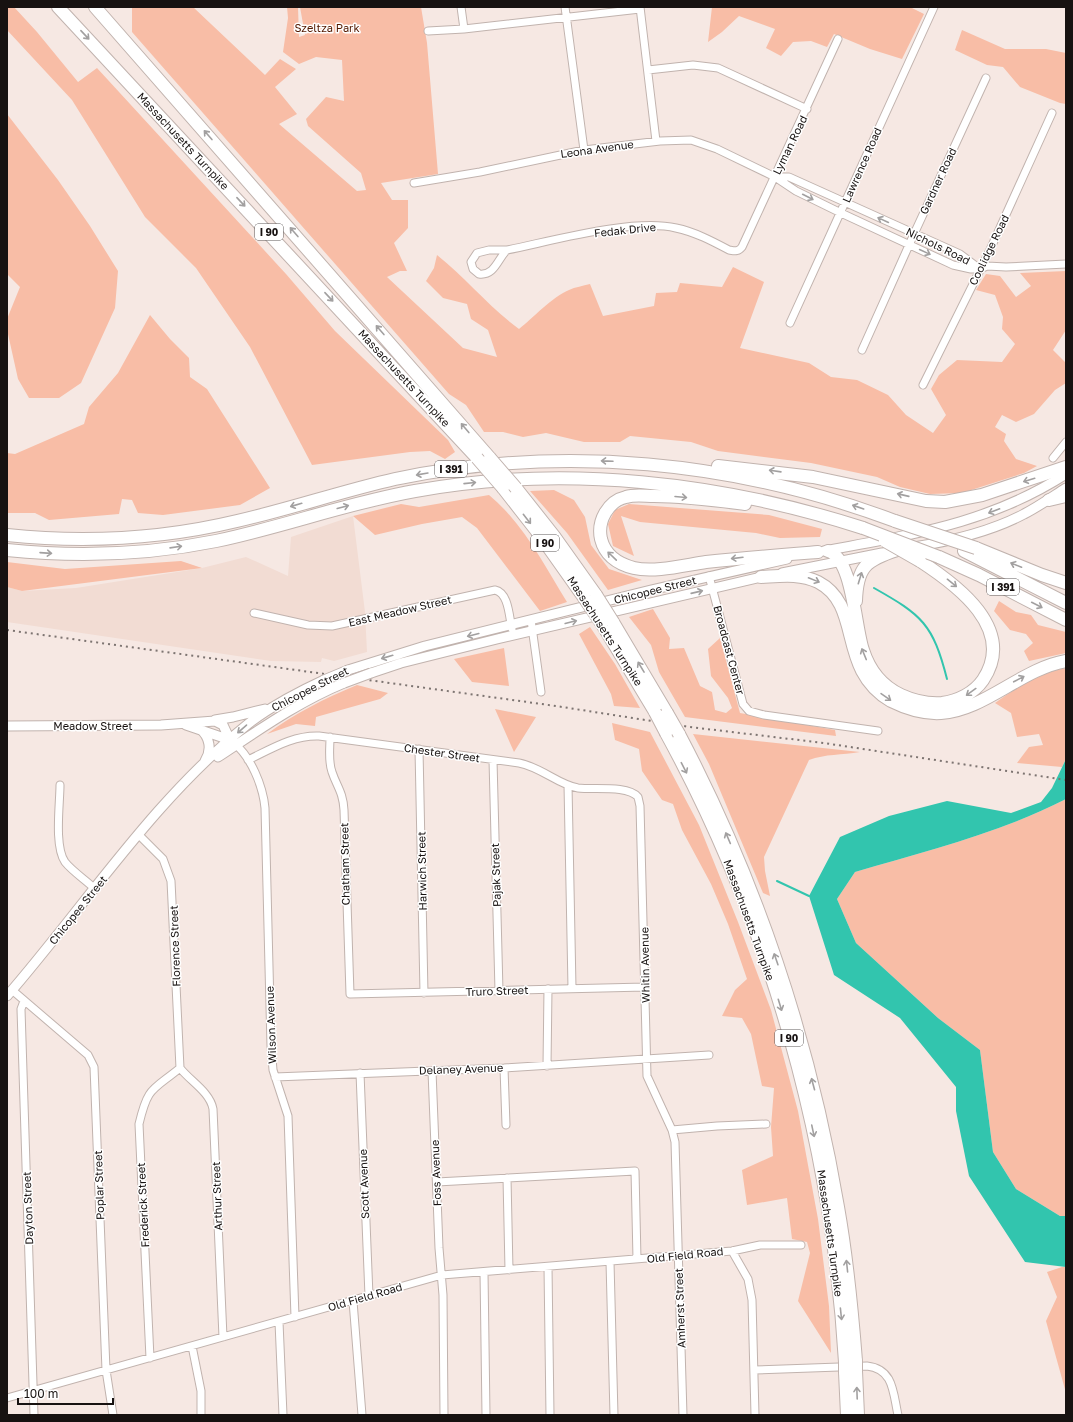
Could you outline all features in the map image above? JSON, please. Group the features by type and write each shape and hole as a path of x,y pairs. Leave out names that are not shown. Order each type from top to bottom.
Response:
{"highway":[{"name":"Massachusetts Turnpike","path":"58,7 478,458 591,597"},
{"name":"Massachusetts Turnpike","path":"95,7 516,488 554,536 591,597 667,713 672,734"},
{"name":"I 391","path":"7,535 87,540 152,536 235,522 376,483 461,468 551,460 637,462 710,472 790,487 843,502 895,521 964,550 1066,603"},
{"path":"637,462 710,465 768,470 829,480 940,502 957,501 982,495 1066,467"},
{"name":"I 391","path":"7,550 55,554 96,554 178,547 255,532 397,494 469,483 519,480 583,479 660,484 725,493 806,511 864,528 939,557 979,575 1066,620"},
{"path":"806,511 679,497 631,496 621,499 609,508 602,519 600,534 605,549 612,558 626,565 645,569 748,557 823,552 835,553 840,561 856,616 860,640 869,664 883,683 898,694 916,701 941,703 956,700 975,689 985,676 991,660 992,642 987,624 978,610 960,590 920,561 864,528"},
{"path":"1049,500 1066,496"},
{"path":"895,521 976,548 1042,575 1066,583"},
{"path":"856,616 857,589 862,571 874,558 897,550"},
{"path":"761,577 801,576 817,581 827,588 836,597 843,610 855,657 862,674 883,695 910,709 934,713 962,709 976,703 1033,671 1066,661"},
{"name":"Massachusetts Turnpike","path":"608,623 655,712 672,734 719,816 747,880 794,1015 814,1087 838,1202 846,1262 851,1366 858,1415"},
{"name":"Massachusetts Turnpike","path":"847,1415 851,1366"}],"main road":[{"name":"Chicopee Street","path":"233,742 248,724 281,703 324,680 392,655 709,576 967,521 1017,502 1066,474"},
{"name":"Chicopee Street","path":"9,993 138,835 177,790 197,771 233,742 290,710 344,683 402,663 513,635 761,577 929,544 982,531 1014,519 1049,500 1066,488"},
{"name":"Meadow Street","path":"7,726 179,724 242,715 281,703"},
{"path":"211,720 219,722 223,725 233,742"},
{"name":"Meadow Street","path":"179,724 200,729 233,742"},
{"path":"197,771 204,763 209,751 208,739 200,729"}],"street":[{"path":"461,7 464,28"},
{"path":"565,7 584,150"},
{"name":"Lawrence Road","path":"790,323 934,7"},
{"path":"428,31 640,8 656,141"},
{"name":"Lyman Road","path":"739,250 742,247 774,176 807,109 838,39"},
{"path":"648,70 693,65 718,68 807,109"},
{"name":"Gardner Road","path":"862,350 986,78"},
{"name":"Coolidge Road","path":"923,385 980,269 1052,113"},
{"name":"Leona Avenue","path":"414,183 584,150 656,141 682,140 697,142 718,149 774,176"},
{"name":"Nichols Road","path":"774,176 790,177 960,254 980,269"},
{"name":"Nichols Road","path":"774,176 796,191 840,213 953,265 971,269 980,269"},
{"name":"Fedak Drive","path":"507,250 496,266 488,273 479,274 473,269 471,262 477,253 489,250 507,250 592,233 632,227 659,225 689,231 729,250 739,250"},
{"path":"980,269 987,266 1006,267 1066,264"},
{"path":"1053,458 1066,442"},
{"name":"Broadcast Center","path":"709,576 743,704 747,709 764,715 878,731"},
{"name":"East Meadow Street","path":"254,613 308,625 332,626 495,590 500,592 504,597 513,635"},
{"path":"531,620 541,692"},
{"name":"Chester Street","path":"248,760 298,738 314,736 330,737 534,766 568,785 579,788 622,790 636,795"},
{"name":"Chatham Street","path":"330,737 329,759 332,772 340,788 344,804 350,994"},
{"name":"Wilson Avenue","path":"233,742 248,760 261,790 265,808 271,1046 275,1077 288,1116 295,1317"},
{"name":"Harwich Street","path":"419,749 424,993"},
{"name":"Pajak Street","path":"493,760 499,991"},
{"path":"60,785 59,833 62,853 67,864 95,889"},
{"path":"568,785 572,988"},
{"name":"Whitin Avenue","path":"636,795 640,803 647,1076 672,1130"},
{"name":"Florence Street","path":"138,835 163,859 171,881 180,1068"},
{"name":"Truro Street","path":"350,994 645,987"},
{"path":"547,1066 548,989"},
{"name":"Poplar Street","path":"9,993 24,1001 88,1055 94,1067 106,1370 113,1415"},
{"name":"Dayton Street","path":"24,1001 21,1009 34,1415"},
{"name":"Delaney Avenue","path":"275,1077 547,1066 709,1055"},
{"name":"Arthur Street","path":"180,1068 210,1099 214,1112 223,1337"},
{"name":"Frederick Street","path":"150,1358 139,1124 144,1102 149,1094 155,1086 180,1068"},
{"path":"504,1068 506,1125"},
{"name":"Foss Avenue","path":"432,1071 439,1248 442,1275 444,1415"},
{"name":"Scott Avenue","path":"360,1073 369,1296"},
{"path":"672,1130 766,1124"},
{"name":"Amherst Street","path":"672,1130 675,1142 683,1415"},
{"path":"437,1182 635,1171 638,1259"},
{"path":"507,1178 509,1270"},
{"name":"Old Field Road","path":"7,1398 442,1275 732,1251 760,1245 801,1245"},
{"path":"732,1251 748,1279 752,1300 755,1415"},
{"path":"610,1262 614,1415"},
{"path":"548,1267 550,1415"},
{"path":"484,1272 486,1415"},
{"path":"353,1301 362,1415"},
{"path":"279,1322 283,1415"},
{"path":"192,1346 201,1391 201,1415"},
{"path":"754,1370 867,1366 881,1369 890,1382 898,1415"}],"shaded area":[{"path":"353,516 365,612 367,652 334,661 322,658 321,662 271,661 7,622 7,587 22,591 76,588 202,568 246,557 288,576 291,537"},
{"path":"1066,759 1066,799 989,832 855,872 837,899 856,943 938,1018 980,1050 993,1152 1016,1189 1060,1216 1066,1216 1066,1267 1025,1262 969,1176 956,1111 956,1087 900,1018 834,975 809,896 840,837 889,816 947,801 1011,813 1041,802 1052,788"}],"green space":[{"path":"7,7 14,7 37,32 78,82 97,68 286,274 335,331 448,440 455,452 445,459 430,451 410,452 312,465 250,347 196,268 145,217 72,100 7,30"},
{"name":"Szeltza Park","path":"132,7 193,7 265,75 280,59 296,69 275,87 297,114 279,124 357,191 366,190 361,173 308,126 306,119 326,97 344,101 342,60 316,57 299,64 283,52 288,18 287,7 298,7 299,37 305,35 300,7 421,7 427,43 438,174 381,183 392,200 408,200 408,228 394,243 407,271 400,271 387,277 463,348 497,357 488,330 471,319 467,304 443,298 426,281 434,268 437,255 519,329 556,298 576,287 590,284 603,316 654,306 656,293 677,292 680,283 722,287 733,267 764,282 740,348 809,363 831,377 857,380 888,395 906,415 933,433 946,415 931,389 939,375 957,360 1002,362 1015,344 1002,329 1003,317 995,295 976,290 986,274 1000,276 1016,297 1031,286 1020,273 1066,271 1066,330 1053,350 1066,363 1066,383 1055,390 1034,414 1016,422 1002,415 995,427 1006,434 1004,441 1016,459 1037,466 1024,473 962,493 930,494 900,487 877,477 811,463 718,451 691,442 630,436 620,442 584,442 546,433 523,437 503,432 484,432 466,405 449,394 132,32"},
{"path":"712,7 910,7 924,14 902,59 870,49 834,34 827,47 811,41 793,42 781,56 766,48 775,29 739,16 722,32 708,42"},
{"path":"962,30 1005,49 1046,49 1066,53 1066,104 1020,87 1003,67 987,65 955,50"},
{"path":"7,114 58,180 90,226 118,271 115,308 81,383 59,398 29,398 18,379 8,334 7,335 7,319 20,287 7,274"},
{"path":"150,315 170,339 189,358 190,377 207,389 270,488 240,505 163,515 138,513 132,500 122,499 119,514 49,520 35,513 7,513 7,453 15,454 84,424 89,407 118,373"},
{"path":"554,490 574,500 585,517 591,545 609,569 642,580 608,590 567,533 530,491"},
{"path":"489,495 523,531 567,602 540,611 477,528 462,517 422,524 375,535 353,516 401,504 419,507"},
{"path":"629,504 769,515 822,529 820,537 780,538 756,533 640,522 621,516 634,556 613,546 608,524 615,510"},
{"path":"181,561 202,568 22,591 7,587 7,562 65,569"},
{"path":"999,601 1016,612 1031,615 1038,625 1066,632 1066,653 1029,661 1024,651 1033,643 1026,634 1010,630 994,611"},
{"path":"653,609 670,638 669,649 684,648 700,686 712,692 715,710 726,713 732,708 728,698 711,676 708,649 720,638 740,713 835,730 836,736 685,717 659,672 651,645 629,617"},
{"path":"590,627 615,664 640,708 614,706 611,694 579,634"},
{"path":"504,648 509,686 472,682 454,659"},
{"path":"1066,668 1066,759 1062,767 1017,763 1029,747 1043,745 1039,734 1017,737 1011,713 995,703 1012,691 1037,677"},
{"path":"357,685 388,693 380,699 316,717 315,726 296,724 267,734 288,719 310,707"},
{"path":"495,709 536,717 514,752"},
{"path":"612,723 650,732 699,825 771,1010 798,1111 818,1219 829,1306 831,1353 798,1301 810,1253 807,1242 792,1239 787,1198 747,1205 742,1170 773,1156 771,1127 774,1088 762,1086 751,1034 742,1018 722,1016 735,990 747,979 728,924 711,884 682,830 673,804 662,800 642,771 639,749 615,740"},
{"path":"693,734 860,752 809,760 764,857 770,896 763,893 709,764"},
{"path":"1066,799 1066,1216 1060,1216 1016,1189 993,1152 980,1050 938,1018 856,943 837,899 855,872 989,832"},
{"path":"1066,1267 1066,1393 1046,1321 1057,1297 1047,1272"}],"waterway":[{"path":"874,588 904,606 923,623 936,645 947,679"},
{"path":"777,881 809,896"}],"railway":[{"path":"7,630 556,706 690,727 824,743 1066,780"}]}
